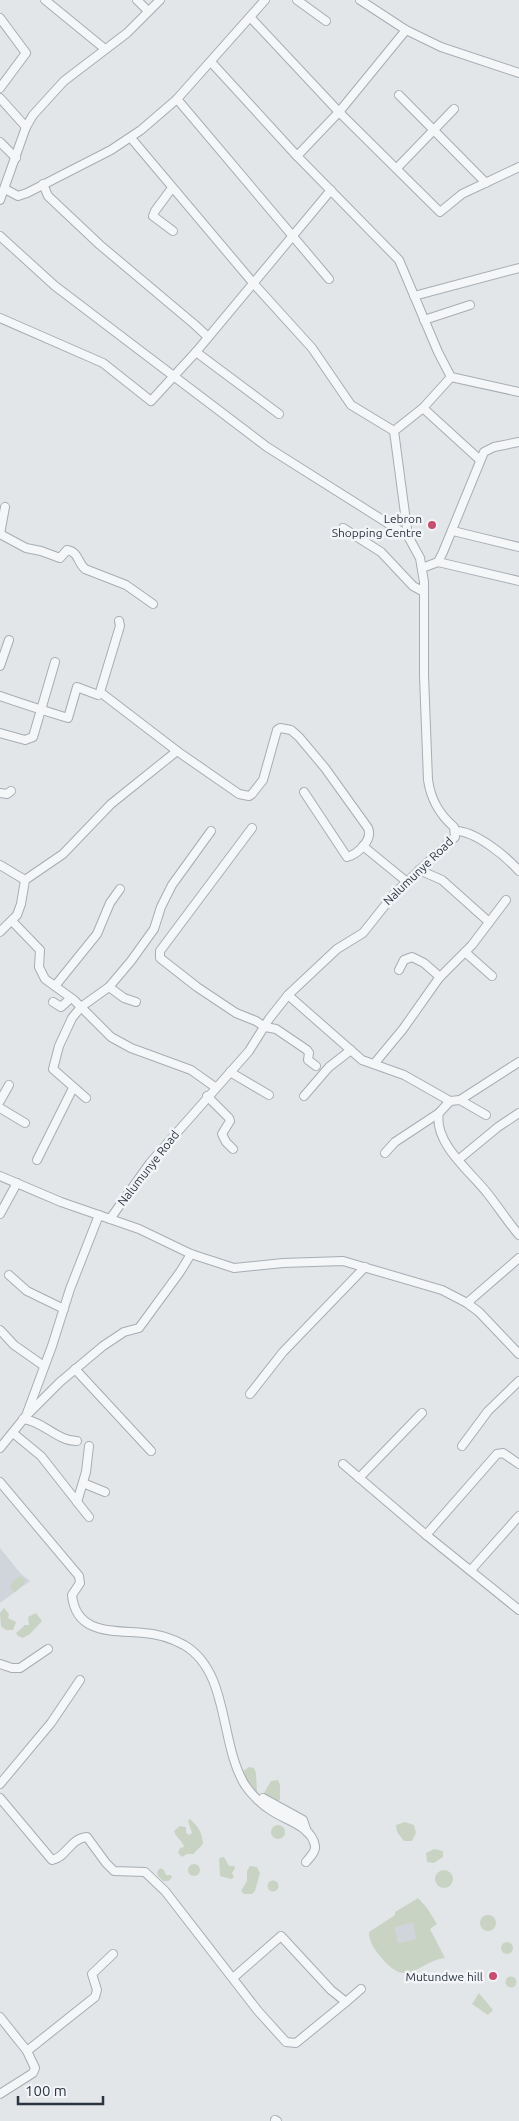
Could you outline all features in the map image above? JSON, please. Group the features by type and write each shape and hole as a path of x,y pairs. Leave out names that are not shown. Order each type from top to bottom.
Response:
{"street":[{"path":"45,0 105,49"},
{"path":"137,0 148,11"},
{"path":"0,200 26,127 33,115 54,90 127,33 160,0"},
{"path":"5,189 18,196 79,167 131,138 177,99 265,0"},
{"path":"297,0 326,21"},
{"path":"360,0 406,30 441,47 519,73"},
{"path":"250,16 339,112 440,212 457,198 519,167"},
{"path":"0,18 26,53 0,88"},
{"path":"297,156 339,112 406,30"},
{"path":"211,62 297,156 399,260 424,320 452,377"},
{"path":"398,95 486,183"},
{"path":"0,98 26,127"},
{"path":"177,99 329,279"},
{"path":"397,168 454,109"},
{"path":"131,138 254,284 312,348 351,405 394,432 423,408 452,377"},
{"path":"0,142 16,158"},
{"path":"43,184 48,196 100,245 208,337"},
{"path":"172,188 153,216 173,231"},
{"path":"0,318 103,363 151,401 196,352 331,190"},
{"path":"0,236 55,286 267,447 408,536"},
{"path":"414,296 519,268"},
{"path":"424,320 470,305"},
{"path":"196,352 279,414"},
{"path":"452,377 519,392"},
{"path":"423,408 480,460"},
{"name":"Nalumunye Road","path":"110,1218 150,1163 207,1096 249,1051 269,1019 288,995 337,949 363,933 385,903 454,840 456,832 436,806 430,792 428,780 422,568 408,536 394,432"},
{"path":"438,562 453,531 480,460 487,449 519,442"},
{"path":"5,507 0,534 26,548 41,550 60,558 67,550 72,551 77,555 85,569 126,586 153,604"},
{"path":"343,528 381,552 413,586 424,592"},
{"path":"453,531 519,546"},
{"path":"422,568 438,562 519,581"},
{"path":"118,621 120,626 100,692 177,751 239,794 249,796 256,791 262,780 277,730 280,728 291,730 325,768 368,828 369,837 363,846 347,857 304,792"},
{"path":"0,666 9,640"},
{"path":"0,733 30,740 33,738 55,662"},
{"path":"0,696 68,718 77,687 98,695"},
{"path":"0,932 17,915 25,880 63,854 104,810 177,751"},
{"path":"0,793 8,794 11,791"},
{"path":"252,828 160,951 160,954 162,961 212,998 236,1013 265,1027 276,1029 307,1050 309,1053 308,1060 316,1066"},
{"path":"86,1098 54,1072 53,1065 65,1031 81,1007 109,987 154,929 161,907 172,884 211,831"},
{"path":"456,832 463,831 474,835 508,860 519,871"},
{"path":"363,846 407,882"},
{"path":"0,865 25,880"},
{"path":"419,870 442,880 489,922"},
{"path":"55,986 97,934 110,903 120,889"},
{"path":"374,1064 403,1029 440,976 465,952 506,900"},
{"path":"12,921 38,947 41,954 39,967 45,979 71,998 111,1037 119,1042 191,1070 215,1087"},
{"path":"465,952 492,976"},
{"path":"399,970 404,960 412,956 424,962 440,976"},
{"path":"109,987 124,998 136,1002"},
{"path":"288,995 362,1060 404,1075 450,1101 460,1100 519,1062"},
{"path":"53,1002 62,1007 71,998"},
{"path":"304,1096 329,1067 351,1050"},
{"path":"230,1072 269,1095"},
{"path":"0,1101 9,1085"},
{"path":"37,1160 73,1088"},
{"path":"207,1096 229,1118 230,1121 222,1134 226,1142 233,1149"},
{"path":"460,1100 486,1114"},
{"path":"385,1153 396,1142 439,1113 450,1101"},
{"path":"0,1108 25,1123"},
{"path":"439,1113 439,1128 450,1151 487,1193 519,1235"},
{"path":"458,1160 498,1127 519,1113"},
{"path":"0,1176 61,1202 110,1218 191,1254 239,1268 283,1263 336,1261 365,1267 442,1290 467,1303 479,1312 519,1354"},
{"path":"0,1214 17,1184"},
{"path":"24,1417 99,1215"},
{"path":"0,1448 24,1417 75,1369 124,1332 139,1328 191,1254"},
{"path":"467,1303 519,1258"},
{"path":"250,1394 283,1352 365,1267"},
{"path":"9,1275 27,1291 64,1308"},
{"path":"0,1330 14,1345 44,1366"},
{"path":"75,1369 151,1452"},
{"path":"462,1446 488,1411 519,1381"},
{"path":"359,1478 422,1413"},
{"path":"24,1417 63,1437 77,1441"},
{"path":"13,1433 41,1456 89,1517"},
{"path":"77,1502 83,1483 89,1446"},
{"path":"426,1535 497,1454 503,1453 519,1464"},
{"path":"344,1464 426,1535 518,1607"},
{"path":"0,1482 79,1576 80,1583 72,1595 76,1610 82,1617 104,1631 145,1633 168,1637 192,1651 199,1658 212,1677 224,1716 232,1755 246,1787 272,1811 307,1832 315,1846 306,1862"},
{"path":"83,1483 105,1492"},
{"path":"471,1570 519,1516"},
{"path":"0,1664 12,1668 20,1668 48,1649"},
{"path":"0,1784 51,1723 80,1680"},
{"path":"0,1798 52,1860 59,1857 77,1839 87,1837 106,1863 114,1870 142,1871 150,1876 165,1891 258,2011 282,2039 289,2043 296,2043 361,1990"},
{"path":"233,1978 281,1936 331,1990 346,2002"},
{"path":"27,2051 95,1997 97,1990 92,1974 113,1954"},
{"path":"0,2017 27,2051 35,2070 0,2094"}],"shaded area":[{"path":"0,1548 21,1574 30,1581 0,1603"},
{"path":"413,1923 417,1939 398,1943 395,1927"}],"green space":[{"path":"19,1576 25,1580 24,1584 15,1592 11,1589 11,1584"},
{"path":"4,1608 9,1614 8,1618 16,1622 13,1630 6,1630 1,1626 0,1613"},
{"path":"36,1613 42,1621 30,1634 23,1638 18,1636 16,1633 25,1625 29,1625 28,1617"},
{"path":"249,1767 254,1768 256,1773 257,1793 249,1787 240,1773"},
{"path":"278,1780 280,1800 277,1801 268,1798 264,1793 271,1781"},
{"path":"190,1819 200,1830 203,1844 193,1854 187,1854 182,1857 178,1853 180,1848 184,1847 174,1831 180,1826 186,1827 186,1833 189,1835 192,1833 188,1821"},
{"path":"405,1822 414,1825 416,1833 412,1841 404,1841 397,1832 396,1825"},
{"path":"275,1825 281,1825 285,1832 281,1839 275,1839 271,1835 271,1829"},
{"path":"434,1849 443,1851 443,1857 434,1863 427,1862 426,1853"},
{"path":"224,1857 229,1866 234,1866 235,1868 232,1873 234,1877 231,1879 220,1876 219,1858"},
{"path":"194,1864 200,1870 194,1876 188,1870"},
{"path":"250,1866 257,1867 260,1873 255,1891 252,1894 244,1894 241,1891 247,1881 247,1871"},
{"path":"160,1868 164,1870 166,1875 171,1875 172,1878 168,1881 163,1881 157,1872"},
{"path":"440,1870 448,1870 453,1875 451,1886 440,1888 435,1883 435,1875"},
{"path":"271,1881 275,1881 278,1886 277,1890 271,1891 268,1888 268,1884"},
{"path":"418,1898 437,1924 430,1929 445,1958 435,1960 412,1972 398,1972 390,1966 374,1948 369,1932 395,1915 395,1912","holes":["413,1923 416,1939 398,1943 395,1927"]},
{"path":"488,1915 496,1923 488,1931 480,1923"},
{"path":"505,1942 509,1942 513,1948 509,1954 505,1954 501,1950 501,1946"},
{"path":"511,1976 517,1982 511,1988 505,1982"},
{"path":"479,1993 493,2010 488,2015 472,2004"}],"place":[{"name":"Lebron Shopping Centre","path":"432,525"},
{"name":"Mutundwe hill","path":"493,1976"}]}
